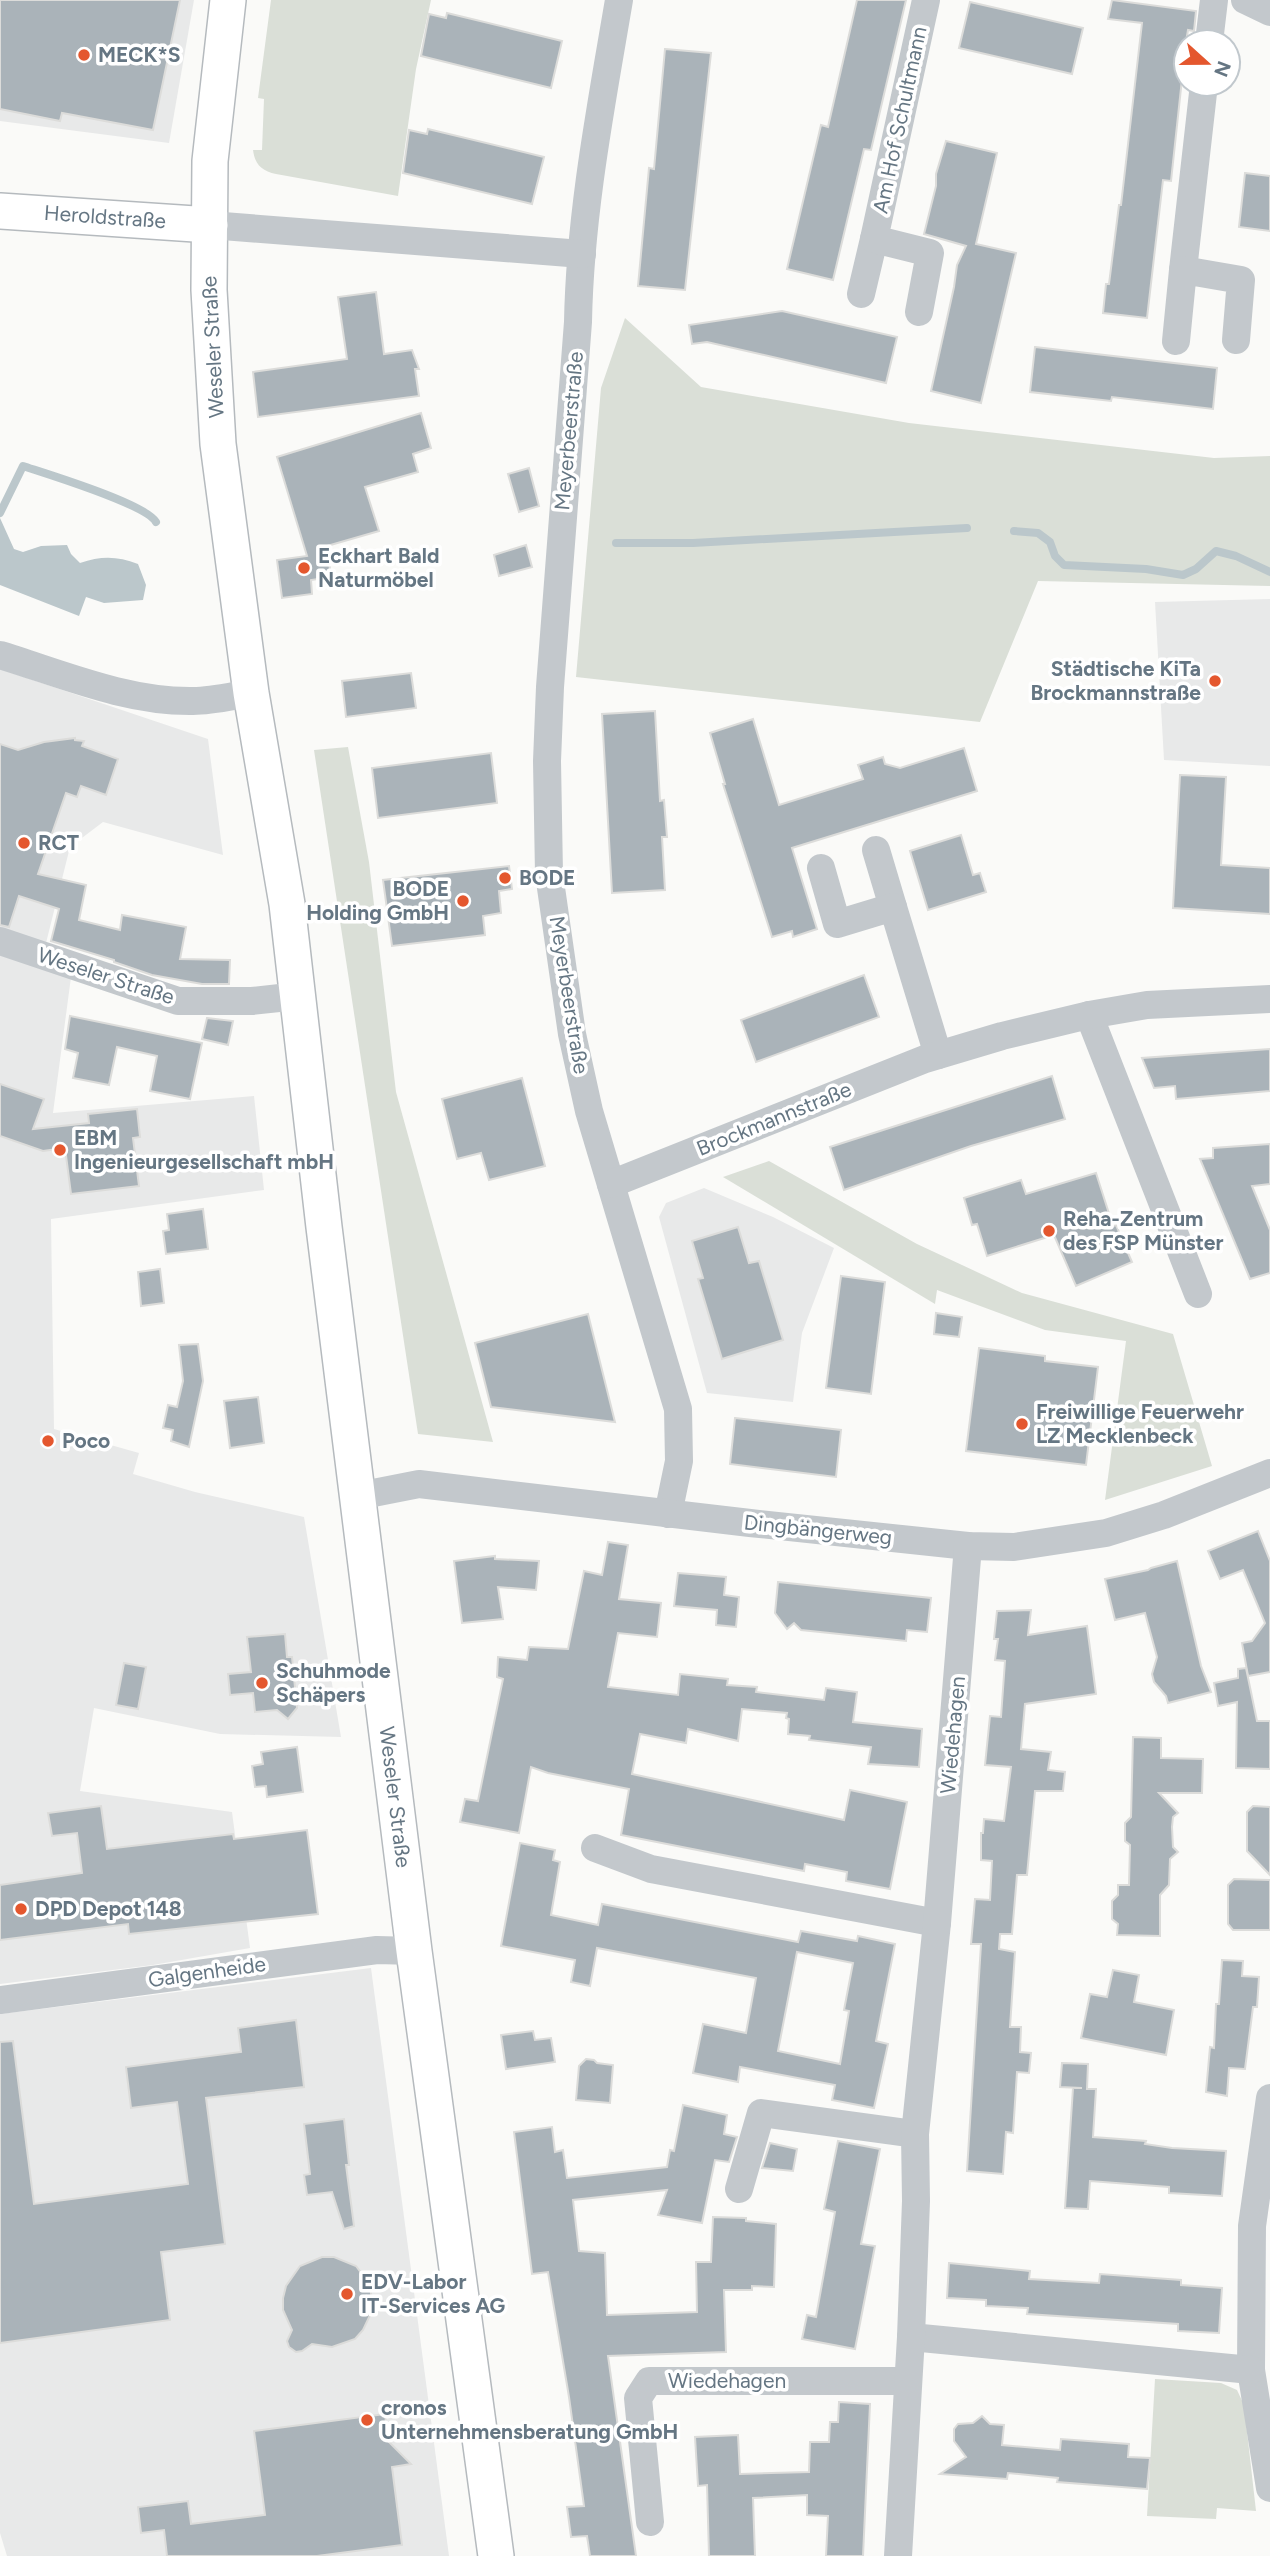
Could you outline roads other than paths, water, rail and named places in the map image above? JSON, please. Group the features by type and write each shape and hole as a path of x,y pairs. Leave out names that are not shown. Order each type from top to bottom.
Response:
{"main road":[{"name":"Weseler Straße","path":"228,0 211,151 209,290 216,423 251,692 287,904 414,1951 496,2556"},
{"name":"Heroldstraße","path":"0,211 210,225"}],"street":[{"name":"Meyerbeerstraße","path":"619,0 597,135 582,254 550,687 548,834 550,874 572,1034 589,1111 678,1409 678,1461 668,1514"},
{"name":"Am Hof Schultmann","path":"861,294 926,0"},
{"path":"1211,28 1214,0"},
{"path":"1245,0 1270,12"},
{"path":"1175,341 1202,98"},
{"path":"210,225 582,254"},
{"name":"Am Hof Schultmann","path":"874,239 930,253 919,312"},
{"path":"1183,270 1241,280 1236,340"},
{"path":"0,655 99,686 151,697 191,701 251,692"},
{"path":"876,850 938,1055"},
{"path":"821,868 837,924 893,907"},
{"name":"Weseler Straße","path":"0,941 178,1001 252,1001 298,996"},
{"name":"Brockmannstraße","path":"611,1184 938,1055 1002,1036 1147,1005 1270,999"},
{"path":"1089,1016 1198,1294"},
{"name":"Dingbängerweg","path":"358,1496 419,1484 968,1546 1014,1547 1107,1533 1270,1473"},
{"name":"Wiedehagen","path":"898,2556 911,2337 915,2134 937,1923 968,1546"},
{"path":"595,1848 651,1869 937,1923"},
{"name":"Galgenheide","path":"0,2000 377,1950 414,1951"},
{"path":"1270,2098 1252,2226 1251,2370 1270,2488"},
{"path":"738,2189 761,2113 915,2134"},
{"path":"911,2337 1251,2370"},
{"name":"Wiedehagen","path":"650,2522 638,2398 649,2381 908,2381"}],"waterway":[{"path":"0,513 23,466 116,498 156,522"},
{"path":"616,543 693,543 967,528"},
{"path":"1014,531 1038,533 1050,542 1055,556 1064,565 1146,569 1183,575 1196,569 1216,551 1236,556 1270,572"}],"place":[{"name":"MECK*S","path":"84,55"},
{"name":"Eckhart Bald Naturmöbel","path":"304,568"},
{"name":"Städtische KiTa Brockmannstraße","path":"1215,681"},
{"name":"RCT","path":"24,843"},
{"name":"BODE","path":"505,878"},
{"name":"BODE Holding GmbH","path":"463,901"},
{"name":"EBM Ingenieurgesellschaft mbH","path":"60,1150"},
{"name":"Reha-Zentrum des FSP Münster","path":"1049,1231"},
{"name":"Freiwillige Feuerwehr LZ Mecklenbeck","path":"1022,1424"},
{"name":"Poco","path":"48,1441"},
{"name":"Schuhmode Schäpers","path":"262,1683"},
{"name":"DPD Depot 148","path":"21,1909"},
{"name":"EDV-Labor IT-Services AG","path":"347,2294"},
{"name":"cronos Unternehmensberatung GmbH","path":"367,2420"}]}
